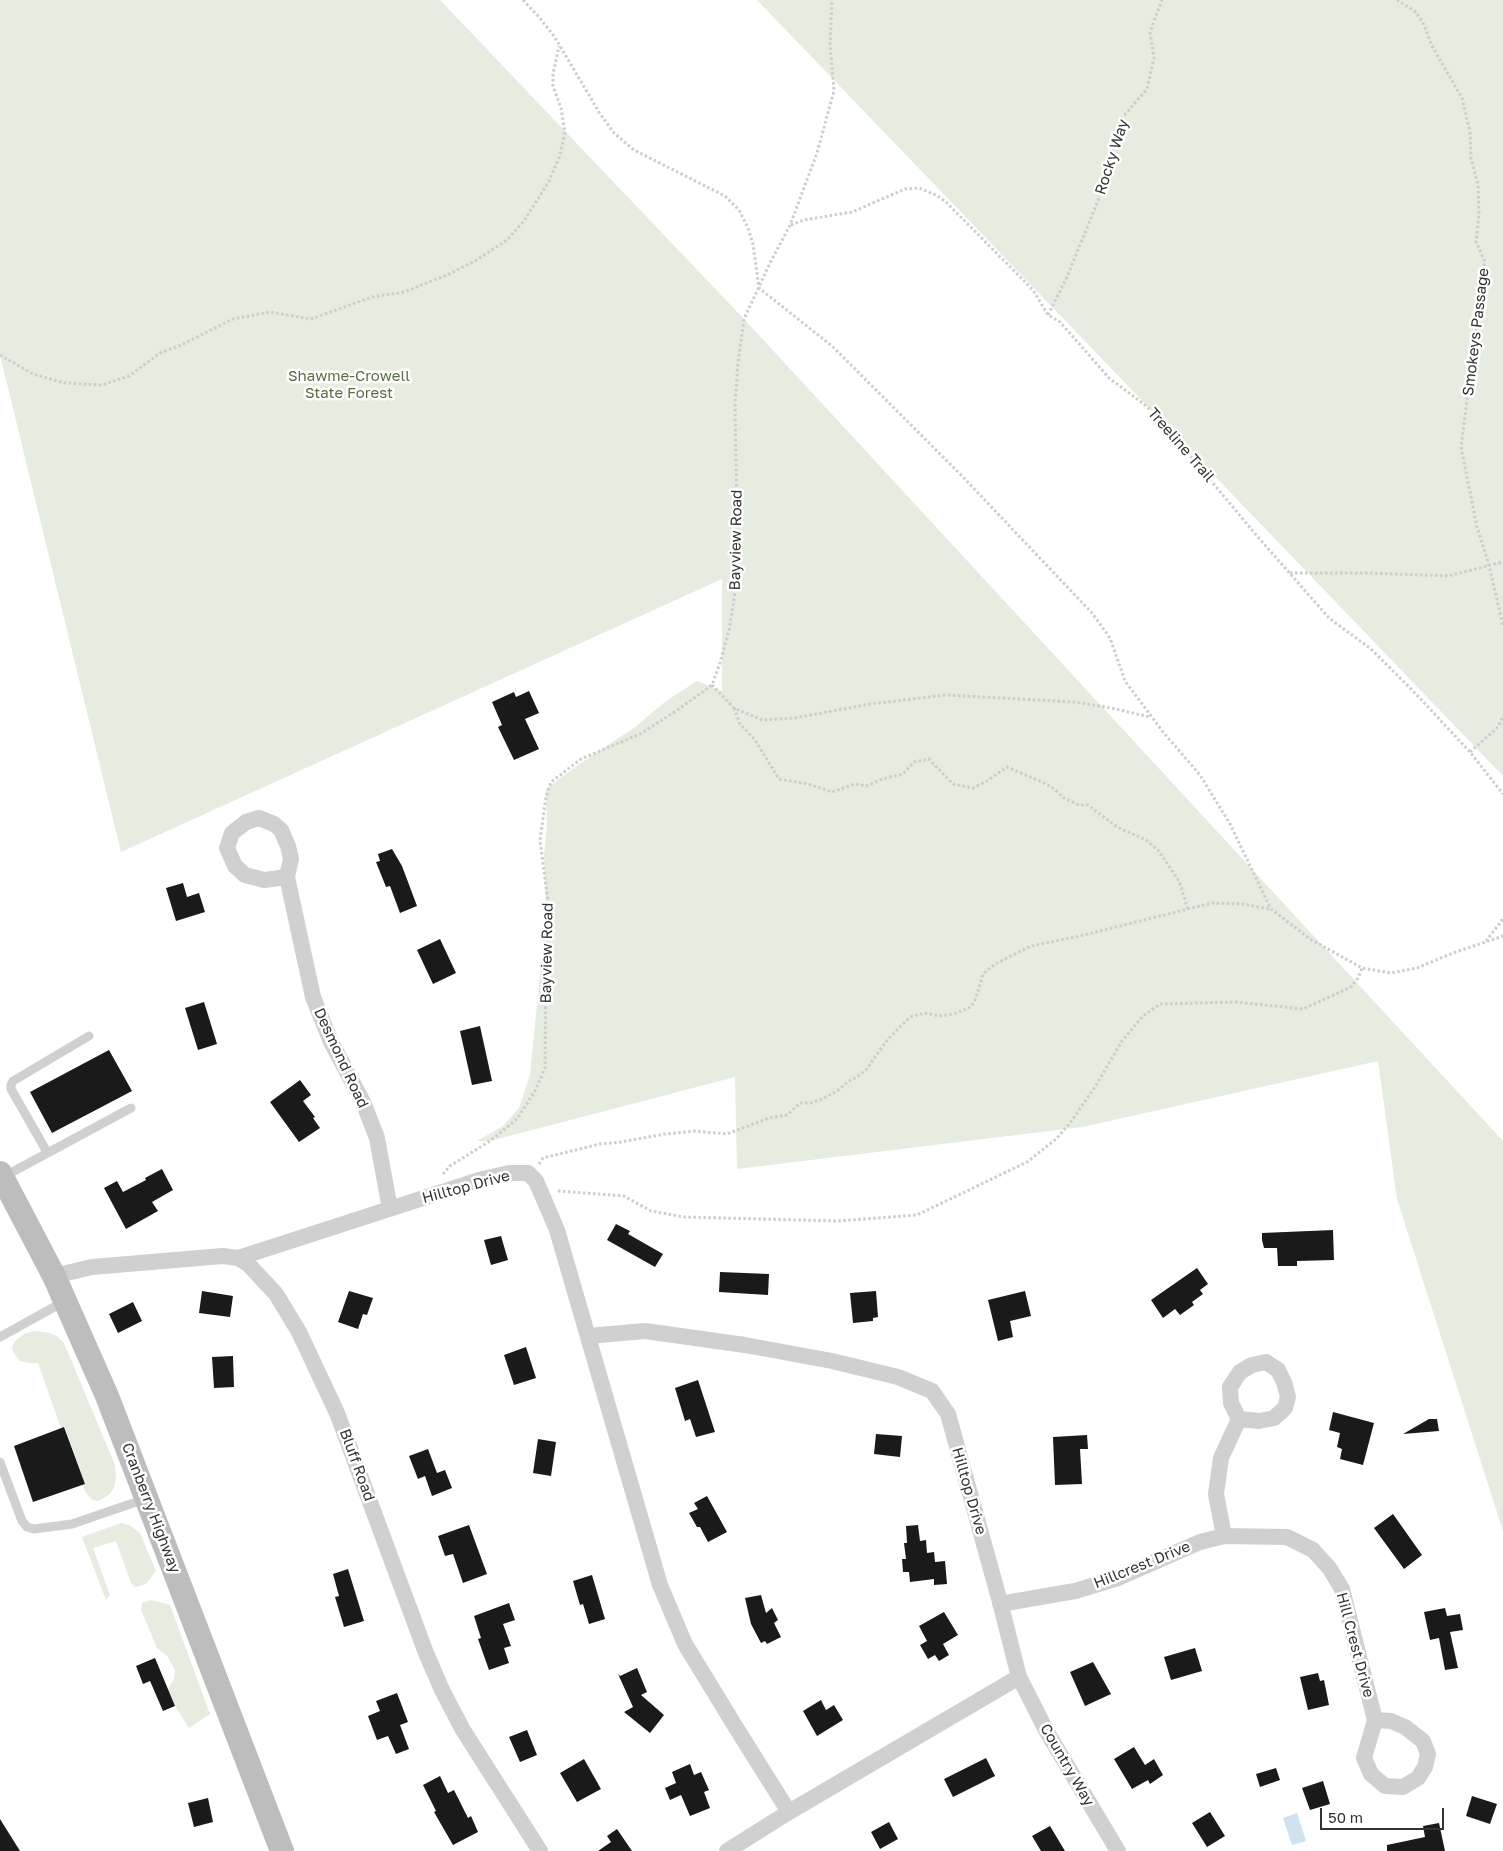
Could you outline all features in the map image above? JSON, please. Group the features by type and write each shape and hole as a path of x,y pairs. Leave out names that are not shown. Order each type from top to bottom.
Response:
{"main road":[{"name":"Cranberry Highway","path":"1,1175 54,1276 108,1396 282,1851"}],"street":[{"name":"Desmond Road","path":"287,877 313,997 331,1042 363,1102 377,1138 390,1209"},
{"name":"Hilltop Drive","path":"238,1258 479,1180 509,1173 528,1173 536,1183"},
{"path":"536,1183 557,1230 660,1585 685,1644 789,1812"},
{"path":"54,1276 92,1267 223,1256 238,1258"},
{"name":"Bluff Road","path":"238,1258 248,1264 276,1294 299,1332 338,1412 426,1653 442,1690 463,1730 540,1851"},
{"name":"Hilltop Drive","path":"588,1336 645,1331 746,1345 851,1365 898,1377 932,1391 948,1414 1019,1677"},
{"path":"1224,1536 1216,1494 1221,1458 1239,1419"},
{"name":"Hillcrest Drive","path":"1000,1604 1075,1591 1118,1578 1200,1542 1224,1536"},
{"name":"Hill Crest Drive","path":"1224,1536 1287,1537 1313,1550 1330,1569 1342,1590 1375,1720"},
{"path":"727,1851 789,1812 1019,1677"},
{"name":"Country Way","path":"1019,1677 1047,1732 1118,1851"},
{"path":"1375,1720 1391,1721 1405,1727 1423,1741 1428,1754 1425,1767 1418,1778 1403,1787 1384,1786 1371,1774 1364,1758 1375,1720"}],"lane":[{"path":"47,1152 11,1089 11,1084 13,1081 89,1036"},
{"path":"1,1175 130,1108"},
{"path":"0,1337 66,1301"},
{"path":"0,1462 22,1521 27,1527 34,1529 72,1524 147,1498"}],"path":[{"path":"522,0 540,17 614,133 634,150 725,196 739,210 753,244 759,288 832,346 963,478 1092,613 1110,638 1125,681 1151,717 1205,783 1230,824 1271,909 1310,939 1362,968 1391,973 1417,968 1503,936"},
{"name":"Bayview Road","path":"435,1194 439,1179 450,1166 490,1141 518,1119 535,1091 545,1068 546,954 549,909 540,840 546,797 551,782 581,760 640,734 712,685 729,630 738,574 735,405 744,319 770,263 790,226 817,153 834,91 830,44 832,0"},
{"name":"Rocky Way","path":"1048,314 1102,191 1121,119 1147,89 1154,58 1150,32 1162,0"},
{"name":"Smokeys Passage","path":"1397,0 1416,12 1424,25 1432,46 1462,98 1470,132 1471,158 1478,186 1479,214 1476,242 1485,262 1479,288 1477,323 1461,447 1476,527 1489,565 1503,626"},
{"path":"0,355 33,374 66,383 102,384 129,376 160,353 181,345 233,319 270,312 311,319 372,297 404,292 447,275 475,261 507,240 524,221 548,184 559,158 565,133 561,108 552,86 559,45"},
{"name":"Treeline Trail","path":"790,226 804,220 852,212 905,189 919,188 945,201 1033,290 1048,314 1060,322 1109,378 1145,405 1162,422 1329,618 1370,649 1409,687 1470,752 1503,794"},
{"path":"1290,573 1371,573 1448,576 1503,562"},
{"path":"712,685 734,708 762,720 795,718 870,704 946,695 1074,702 1151,717"},
{"path":"734,708 740,724 755,740 780,779 808,784 832,792 855,784 866,786 882,779 903,774 914,762 929,759 953,784 973,788 1007,767 1042,782 1053,788 1064,798 1079,805 1088,805 1117,827 1146,840 1158,850 1179,880 1188,909"},
{"path":"1470,752 1498,726 1503,717"},
{"path":"1271,909 1242,904 1212,903 1080,936 1031,946 995,964 983,974 976,998 971,1007 954,1014 939,1016 925,1013 910,1017 889,1038 867,1069 838,1091 822,1099 811,1103 800,1103 787,1115 769,1118 727,1134 696,1131 665,1134 600,1144 543,1158 536,1183 624,1196 651,1211 684,1217 838,1221 918,1215 1026,1162 1056,1140 1095,1087 1122,1040 1143,1016 1160,1004 1235,1002 1303,1009 1351,987 1358,978 1362,968"},
{"path":"1486,941 1503,919"}],"green space":[{"name":"Shawme-Crowell State Forest","path":"0,0 440,0 744,319 1503,1141 1503,1531 1397,1199 1378,1061 1082,1127 737,1169 735,1077 490,1141 477,1141 503,1126 519,1108 530,1075 546,914 544,856 547,823 546,789 635,727 666,701 697,681 722,691 722,579 121,852 0,355"},
{"path":"757,0 1503,0 1503,776"},
{"path":"34,1331 50,1333 64,1343 115,1465 116,1477 114,1488 109,1495 98,1501 92,1500 82,1484 85,1483 65,1427 61,1428 38,1363 20,1361 13,1352 12,1347 16,1340 24,1334"},
{"path":"121,1523 129,1525 140,1533 156,1571 146,1584 135,1587 131,1583 116,1541 93,1548 110,1595 106,1600 82,1537"},
{"path":"151,1600 170,1605 210,1714 189,1728 175,1706 168,1689 174,1679 175,1670 167,1656 157,1648 141,1610 142,1603"}],"water":[{"path":"1297,1813 1306,1841 1292,1845 1283,1818"}],"building":[{"path":"529,691 539,713 525,719 539,749 514,760 498,727 502,725 492,702 514,692 516,697"},
{"path":"392,849 402,866 417,906 400,913 390,886 386,887 376,862 380,861 378,854"},
{"path":"183,883 187,897 199,893 205,912 176,921 166,888"},
{"path":"440,939 456,973 433,984 417,950"},
{"path":"204,1002 217,1044 198,1050 185,1008"},
{"path":"480,1026 492,1081 472,1085 460,1031"},
{"path":"109,1050 132,1091 52,1133 30,1092"},
{"path":"300,1080 311,1095 303,1101 315,1117 313,1118 320,1128 299,1142 270,1102"},
{"path":"162,1169 173,1190 152,1202 158,1211 126,1229 104,1188 117,1181 123,1192"},
{"path":"616,1224 630,1231 628,1234 663,1254 655,1267 607,1240"},
{"path":"1333,1230 1334,1260 1297,1261 1297,1266 1278,1266 1277,1248 1264,1248 1262,1240 1262,1233"},
{"path":"501,1236 508,1260 491,1265 484,1240"},
{"path":"1197,1268 1208,1284 1200,1290 1203,1294 1192,1302 1194,1305 1180,1315 1175,1309 1163,1318 1151,1300"},
{"path":"720,1272 769,1274 768,1295 719,1292"},
{"path":"202,1291 233,1296 230,1317 199,1313"},
{"path":"349,1291 373,1298 367,1315 363,1314 358,1329 338,1322"},
{"path":"876,1291 878,1317 873,1318 873,1321 853,1323 850,1293"},
{"path":"1025,1291 1031,1316 1010,1321 1013,1337 998,1341 988,1300"},
{"path":"133,1302 142,1321 118,1333 109,1314"},
{"path":"526,1347 536,1378 514,1385 504,1355"},
{"path":"233,1356 234,1387 214,1388 212,1357"},
{"path":"698,1380 715,1432 696,1437 690,1419 685,1421 675,1388"},
{"path":"1333,1412 1374,1423 1363,1465 1340,1459 1342,1449 1337,1447 1340,1433 1329,1430"},
{"path":"1429,1419 1437,1419 1439,1431 1403,1434"},
{"path":"64,1427 85,1484 33,1502 14,1446"},
{"path":"876,1434 902,1436 900,1457 874,1454"},
{"path":"1087,1435 1088,1449 1080,1449 1082,1484 1055,1485 1053,1437"},
{"path":"538,1439 556,1442 551,1476 533,1473"},
{"path":"428,1449 437,1473 445,1470 452,1488 432,1496 425,1476 418,1479 409,1456"},
{"path":"707,1496 727,1532 708,1542 700,1527 697,1527 689,1513 698,1509 694,1503"},
{"path":"1393,1514 1422,1555 1404,1569 1374,1528"},
{"path":"469,1525 487,1574 463,1583 453,1554 445,1556 438,1536"},
{"path":"918,1525 920,1541 926,1540 927,1553 934,1552 935,1562 945,1561 947,1584 934,1585 934,1579 910,1582 909,1572 903,1572 902,1559 906,1559 904,1543 907,1543 906,1526"},
{"path":"348,1569 364,1621 344,1627 335,1597 339,1596 333,1574"},
{"path":"592,1575 605,1619 589,1624 583,1604 580,1605 573,1581"},
{"path":"761,1595 766,1613 772,1608 778,1620 774,1623 781,1637 767,1644 765,1641 761,1643 751,1624 745,1598"},
{"path":"509,1603 515,1620 503,1624 511,1646 504,1648 509,1663 489,1670 478,1639 481,1638 474,1616"},
{"path":"1445,1608 1447,1616 1460,1614 1463,1630 1450,1632 1458,1668 1445,1670 1439,1638 1430,1640 1424,1612"},
{"path":"944,1612 958,1635 943,1644 949,1655 939,1661 935,1655 928,1659 920,1645 927,1641 919,1626"},
{"path":"1195,1648 1202,1671 1171,1680 1164,1657"},
{"path":"155,1658 175,1706 163,1711 150,1681 143,1684 136,1666"},
{"path":"1093,1662 1111,1694 1085,1706 1070,1672"},
{"path":"637,1668 647,1692 641,1695 664,1715 650,1733 624,1712 633,1707 618,1674 620,1676"},
{"path":"1318,1673 1320,1681 1324,1680 1329,1705 1308,1710 1300,1677"},
{"path":"397,1693 408,1722 400,1725 409,1749 396,1754 388,1736 377,1740 368,1716 380,1711 376,1701"},
{"path":"821,1700 826,1710 834,1705 843,1720 817,1736 803,1711"},
{"path":"527,1730 537,1755 520,1762 509,1737"},
{"path":"1134,1747 1145,1765 1154,1759 1163,1775 1150,1784 1148,1780 1132,1789 1114,1759"},
{"path":"986,1758 995,1776 953,1797 944,1779"},
{"path":"584,1759 601,1789 577,1802 560,1773"},
{"path":"690,1764 694,1775 701,1772 709,1790 704,1792 710,1808 690,1816 681,1795 670,1800 665,1788 676,1783 672,1772"},
{"path":"1276,1768 1280,1780 1260,1787 1256,1774"},
{"path":"440,1776 448,1793 454,1790 468,1818 471,1816 478,1832 453,1845 434,1812 436,1811 423,1785"},
{"path":"1323,1781 1330,1804 1310,1810 1302,1788"},
{"path":"1472,1796 1497,1804 1490,1824 1466,1816"},
{"path":"208,1798 213,1822 194,1827 188,1803"},
{"path":"1210,1812 1225,1836 1207,1847 1192,1823"},
{"path":"0,1819 20,1851 0,1851"},
{"path":"889,1822 898,1839 880,1849 871,1832"},
{"path":"1439,1823 1445,1851 1387,1851 1387,1845 1425,1837 1423,1826"},
{"path":"1050,1826 1065,1851 1041,1851 1032,1836"},
{"path":"617,1829 632,1851 598,1851 611,1842 607,1836"}]}
